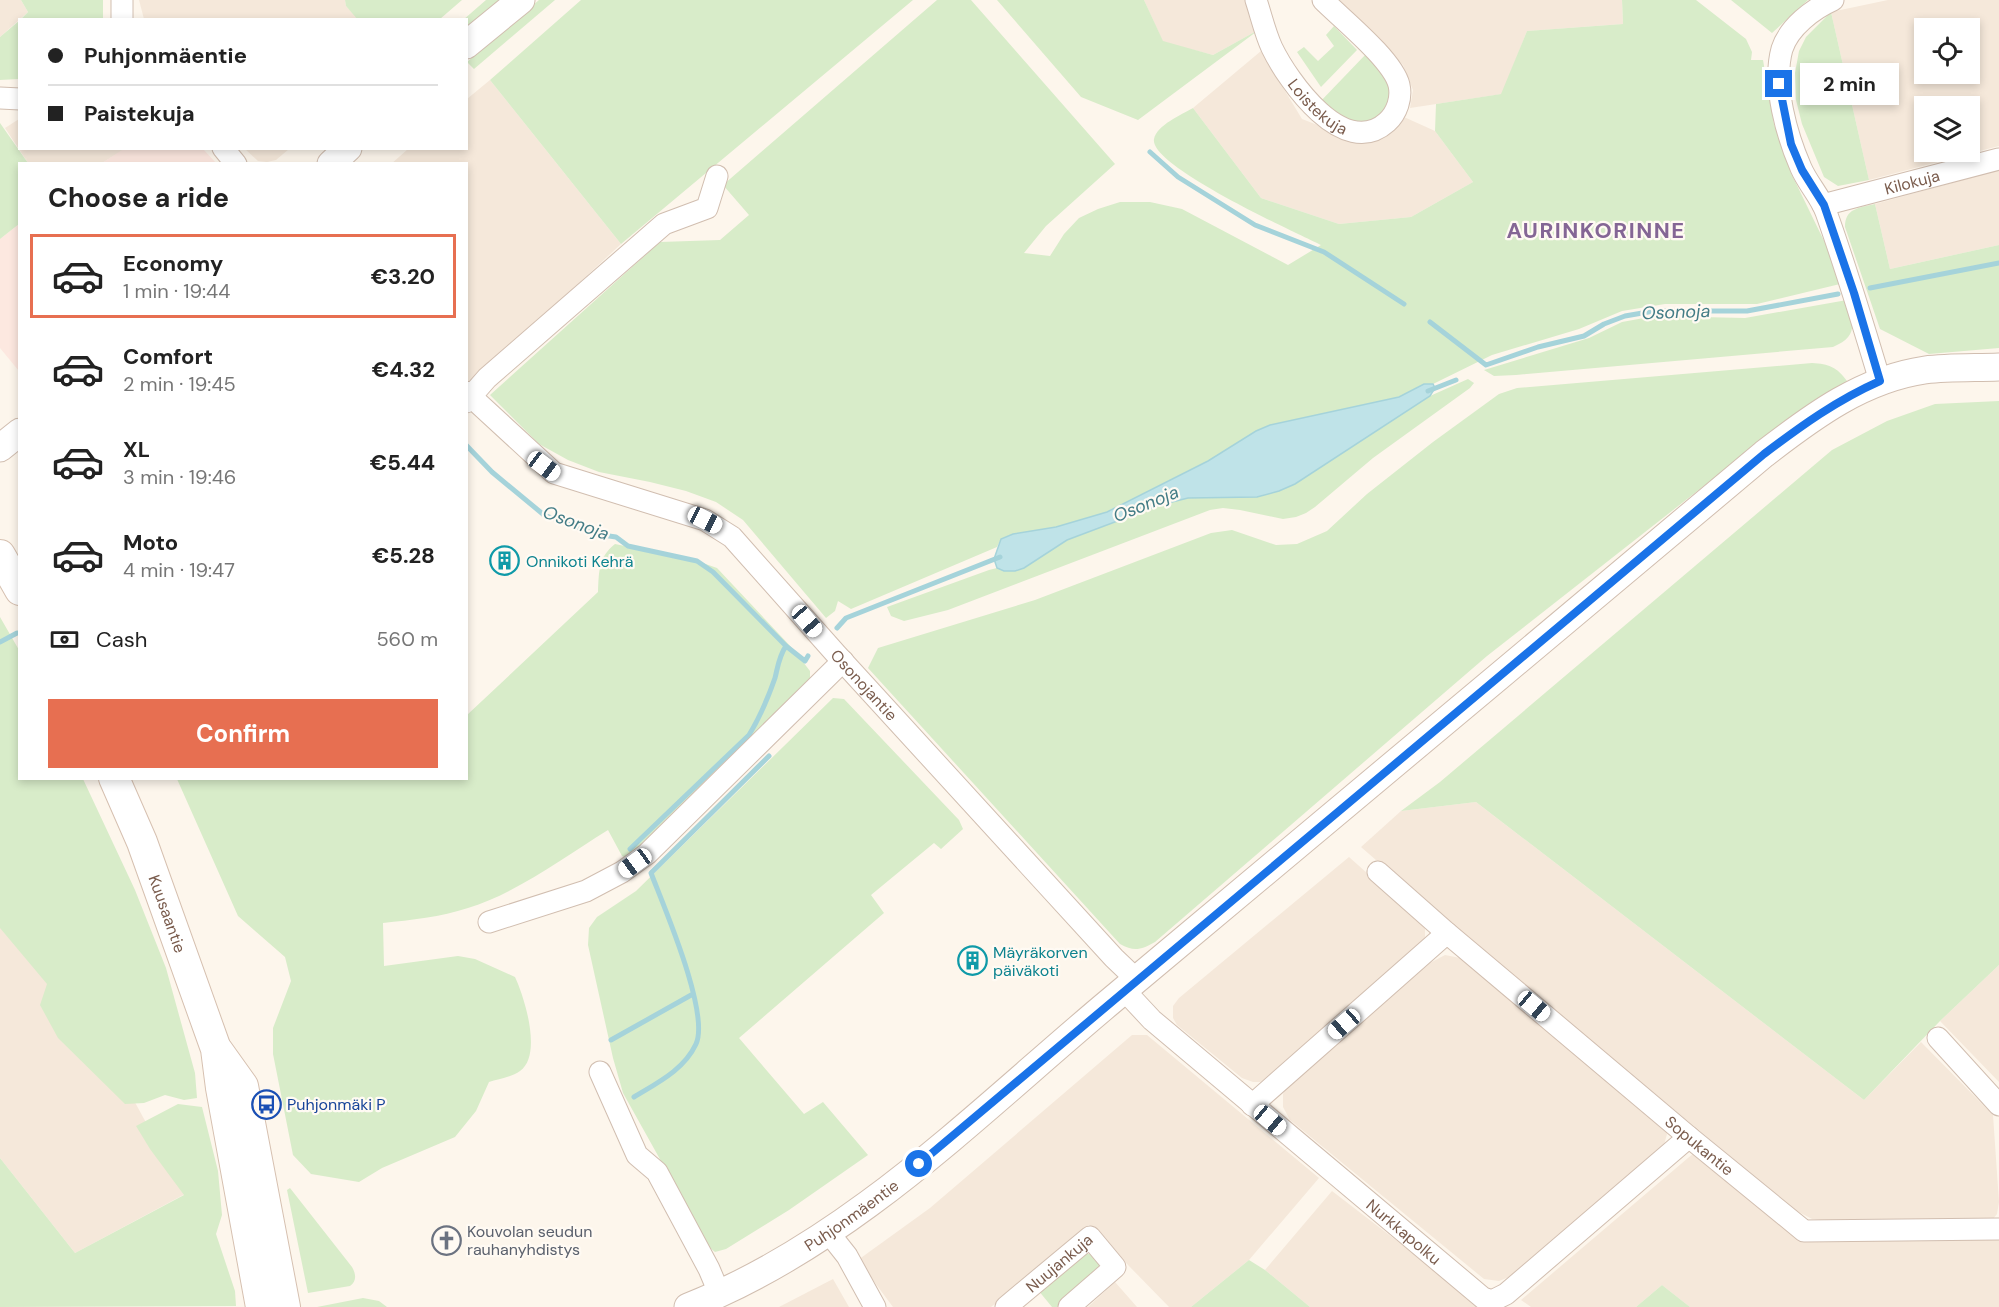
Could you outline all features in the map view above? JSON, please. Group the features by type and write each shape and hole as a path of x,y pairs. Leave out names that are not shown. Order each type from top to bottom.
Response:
{"main road":[{"path":"0,555 18,586"},
{"name":"Kuusaantie","path":"115,780 142,842 216,1049 261,1307"},
{"name":"Kuusaantie","path":"216,1049 243,1086 285,1307"}],"street":[{"path":"122,0 122,18"},
{"path":"468,43 521,0"},
{"name":"Loistekuja","path":"1256,0 1272,47 1308,103 1328,120 1345,128 1360,132 1374,130 1386,123 1393,115 1399,96 1399,84 1385,61 1323,0"},
{"path":"1833,0 1818,7 1796,27 1782,48 1779,84 1791,144 1802,170 1824,205 1854,293 1880,381"},
{"path":"0,98 18,99"},
{"path":"225,150 234,162"},
{"path":"333,162 346,150"},
{"name":"Kilokuja","path":"1824,205 1999,159"},
{"path":"468,397 664,224 706,208 717,176"},
{"name":"Puhjonmäentie","path":"688,1307 747,1282 828,1232 902,1179 1764,454 1816,415 1858,390 1880,381 1926,370 1999,367"},
{"name":"Osonojantie","path":"468,397 554,473 688,514 720,528 742,547 1114,958 1130,985"},
{"path":"0,448 18,434"},
{"path":"489,922 586,891 622,872 647,854 843,661"},
{"name":"Sopukantie","path":"1378,872 1689,1137 1804,1231 1999,1229"},
{"path":"1252,1105 1447,933"},
{"name":"Nurkkapolku","path":"1130,985 1142,1011 1483,1298 1492,1301 1506,1294 1689,1137"},
{"path":"1938,1038 1999,1105"},
{"path":"600,1072 637,1155 657,1172 709,1269 720,1295"},
{"path":"828,1232 847,1256 875,1307"},
{"name":"Nuujankuja","path":"1006,1307 1090,1237 1115,1267 1070,1307"}],"shaded area":[{"path":"0,0 21,0 28,12 18,18 18,21 0,37"},
{"path":"139,0 345,0 346,6 357,18 144,18"},
{"path":"1144,0 1248,0 1260,29 1213,55 1163,42"},
{"path":"1337,0 1622,0 1623,24 1527,31 1502,94 1410,108 1413,90 1403,65"},
{"path":"1888,0 1999,0 1999,146 1980,151 1980,96 1914,96 1914,162 1938,162 1869,180 1831,12"},
{"path":"1261,51 1302,119 1359,141 1404,117 1435,131 1473,182 1411,217 1339,224 1261,198 1193,108"},
{"path":"490,80 621,244 471,383 468,381 468,162 393,162 407,150 468,150 468,98"},
{"path":"18,120 18,148 5,128"},
{"path":"19,150 123,150 104,162 27,162"},
{"path":"122,150 204,150 215,162 104,162"},
{"path":"246,150 288,150 276,160 258,161"},
{"path":"1999,170 1999,245 1890,269 1875,204"},
{"path":"18,225 18,370 0,348 0,239"},
{"path":"1476,802 1864,1100 1921,1042 1993,1115 1999,1202 1997,1214 1993,1219 1826,1221 1812,1219 1797,1211 1461,934 1361,847 1401,811"},
{"path":"0,855 185,1194 75,1253 0,1158"},
{"path":"1349,857 1421,921 1425,926 1425,940 1269,1077 1260,1082 1242,1078 1177,1025 1173,1018 1173,1006 1179,998"},
{"path":"1445,955 1460,958 1663,1124 1667,1134 1664,1145 1654,1154 1509,1277 1499,1281 1484,1279 1290,1120 1283,1107 1283,1094 1288,1085 1430,963"},
{"path":"1999,965 1999,1082 1940,1021"},
{"path":"1132,1035 1147,1035 1319,1178 1249,1260 1191,1307 1169,1307 1089,1225 991,1307 893,1307 858,1260 930,1208"},
{"path":"1695,1152 1804,1240 1999,1238 1999,1307 1690,1307 1662,1285 1636,1307 1531,1307 1521,1300"},
{"path":"1332,1191 1483,1307 1310,1307 1265,1270"},
{"path":"833,1279 849,1307 779,1307"},
{"path":"1115,1282 1137,1307 1088,1307"}],"green space":[{"path":"21,0 103,0 103,18 22,18 28,12"},
{"path":"345,0 462,0 441,18 356,18 346,6"},
{"path":"486,0 502,0 468,30 468,18 465,18"},
{"path":"539,0 555,0 474,69 468,61"},
{"path":"581,0 913,0 621,244 490,80"},
{"path":"937,0 971,0 1115,164 1046,226 1024,253 1050,256 1064,234 1079,218 1098,209 1120,202 1150,202 1182,209 1288,265 1321,245 1227,198 1175,165 1159,151 1154,139 1160,129 1193,108 1261,198 1339,224 1411,217 1473,182 1435,131 1436,104 1501,94 1527,31 1623,24 1622,0 1696,0 1746,39 1752,52 1751,60 1763,60 1774,124 1791,173 1827,247 1840,284 1757,304 1665,304 1622,311 1579,329 1492,355 1433,384 1424,384 1399,397 1270,425 1256,431 1208,461 1107,512 1056,527 1013,534 1001,539 997,547 851,609 838,601 835,611 826,618 743,520 716,502 686,491 599,472 568,460 539,444 490,395 660,242 720,240 749,215 723,185"},
{"path":"997,0 1144,0 1163,41 1213,55 1260,29 1138,120 1081,97"},
{"path":"1731,0 1808,0 1772,33"},
{"path":"1831,12 1869,180 1838,186 1824,177 1802,124 1796,100 1795,73 1799,51 1806,37"},
{"path":"18,22 18,79 0,80 0,37"},
{"path":"1334,26 1357,50 1321,87 1297,52 1304,47 1318,61 1334,46 1326,35"},
{"path":"1367,53 1386,76 1391,88 1390,97 1388,105 1377,118 1360,124 1351,123 1318,104"},
{"path":"0,123 27,162 18,162 18,225 0,239"},
{"path":"1875,204 1890,269 1999,245 1999,348 1929,354 1880,329 1845,227 1850,212"},
{"path":"1847,300 1852,328 1847,338 1833,347 1516,375 1494,376 1484,370 1589,338 1622,322 1655,316 1745,318"},
{"path":"1812,363 1832,367 1840,372 1847,381 1784,423 1487,656 1155,942 1141,948 1134,949 1120,944 868,668 878,648 1035,600 1211,533 1232,530 1276,545 1297,544 1327,531 1367,494 1433,442 1499,394 1517,388"},
{"path":"1468,379 1474,383 1470,388 1373,458 1315,507 1296,517 1283,519 1223,508 1210,510 948,610 904,621 891,616 887,607 989,570 997,568 1004,571 1015,571 1067,540 1160,505 1188,498 1279,491 1295,484 1430,396"},
{"path":"1999,401 1999,965 1940,1021 1864,1100 1476,802 1401,811 1440,782 1832,450 1887,421 1935,404"},
{"path":"615,544 697,561 717,568 793,649 810,671 810,679 628,859 622,856 608,830 540,874 486,901 447,914 383,923 384,966 458,956 475,959 515,977 527,1011 531,1039 527,1063 520,1071 489,1082 476,1111 455,1137 382,1168 359,1182 311,1174 293,1155 273,1054 273,1028 291,981 285,957 238,916 177,780 468,780 468,714 598,592 602,560"},
{"path":"0,617 18,648 18,780 83,780 135,890 166,968 195,1073 197,1098 184,1100 165,1095 144,1103 125,1104 58,1038 40,1005 47,984 0,928"},
{"path":"833,698 844,699 959,820 963,829 941,849 934,843 871,895 884,913 739,1038 804,1114 823,1102 868,1155 789,1210 726,1249 715,1252 709,1247 623,1093 588,945 589,928 597,917 636,891"},
{"path":"178,1104 202,1107 218,1171 222,1215 216,1234 235,1291 236,1306 0,1307 0,1158 75,1253 184,1195 136,1126"},
{"path":"290,1188 352,1267 355,1277 350,1286 308,1293 287,1190"},
{"path":"1092,1254 1100,1263 1096,1276 1058,1307 1052,1307 1038,1290 1079,1256"},
{"path":"1249,1260 1265,1270 1310,1307 1191,1307"},
{"path":"1662,1285 1690,1307 1636,1307"},
{"path":"363,1298 379,1301 387,1307 317,1307"}],"water":[{"path":"1424,384 1433,384 1435,388 1430,396 1295,484 1279,491 1257,497 1188,498 1160,505 1067,540 1024,568 1004,571 997,568 994,559 1001,539 1013,534 1056,527 1107,512 1208,461 1256,431 1270,425 1399,397"}],"waterway":[{"path":"1150,152 1178,177 1255,225 1324,252 1404,304"},
{"name":"Osonoja","path":"1870,288 1999,263"},
{"name":"Osonoja","path":"1430,322 1486,365 1538,347 1584,336 1604,324 1625,316 1654,311 1747,311 1838,294"},
{"name":"Osonoja","path":"1428,391 1456,380"},
{"name":"Osonoja","path":"468,447 492,472 544,515 595,534 616,537 628,546 697,561 713,572 786,646 805,661 808,656"},
{"name":"Osonoja","path":"837,628 846,618 1000,557"},
{"path":"0,642 17,633"},
{"path":"630,849 749,735 767,700 780,657 786,646"},
{"path":"634,1097 677,1069 696,1044 699,1029 697,1009 684,960 651,873 769,756"},
{"path":"611,1040 693,994"}],"place":[{"name":"Onnikoti Kehrä","path":"505,561"},
{"name":"Mäyräkorven päiväkoti","path":"972,961"},
{"name":"Puhjonmäki P","path":"266,1104"},
{"name":"Kouvolan seudun rauhanyhdistys","path":"446,1240"}],"district":[{"name":"AURINKORINNE","path":"1596,230"}],"route":[{"path":"919,1164 1764,454 1816,415 1858,390 1880,381 1854,293 1824,205 1802,170 1791,144 1779,84"}]}
